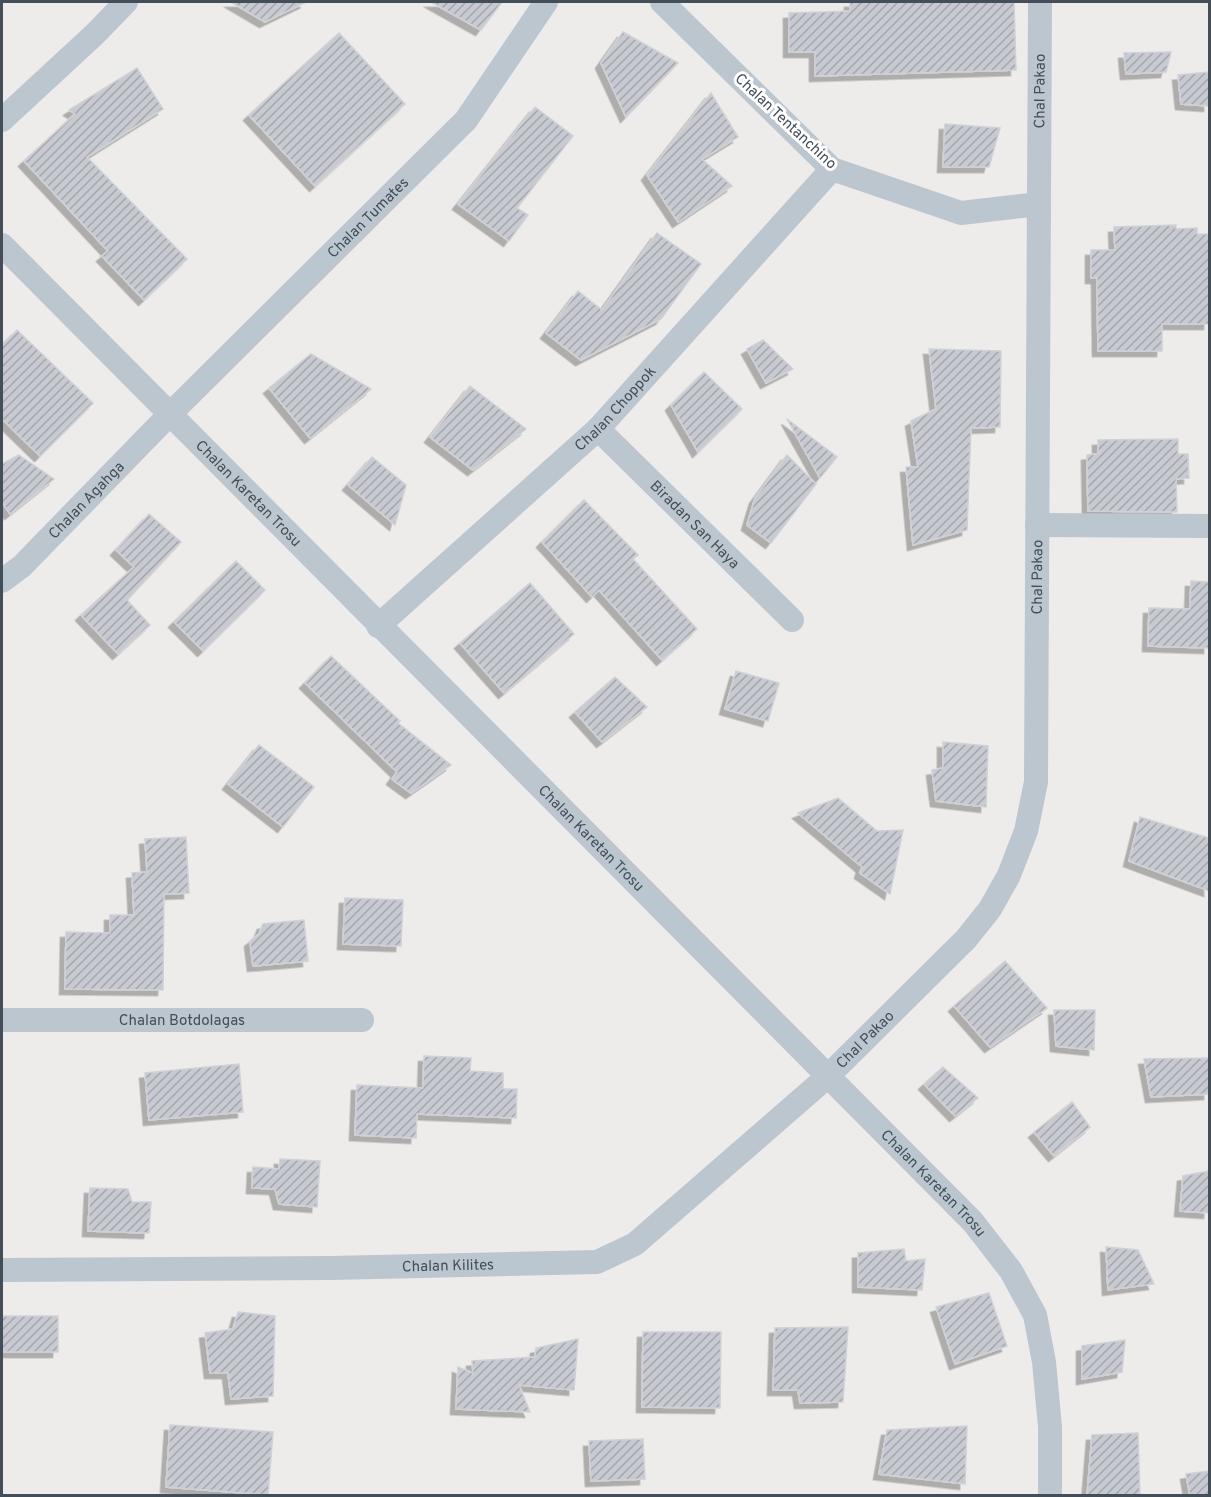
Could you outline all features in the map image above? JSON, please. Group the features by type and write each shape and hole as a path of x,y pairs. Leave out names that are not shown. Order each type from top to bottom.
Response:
{"street":[{"path":"2,120 95,34 126,2"},
{"name":"Chalan Tumates","path":"169,415 466,120 546,2"},
{"name":"Chalan Tentanchino","path":"662,2 832,169 961,213 1039,204"},
{"name":"Chal Pakao","path":"827,1077 966,939 990,909 1009,875 1026,831 1036,782 1040,2"},
{"name":"Chalan Choppok","path":"378,626 598,429 832,169"},
{"name":"Chalan Karetan Trosu","path":"2,245 378,626 973,1222 1011,1270 1035,1315 1044,1362 1050,1427 1050,1496"},
{"name":"Chalan Agahga","path":"2,581 22,566 169,415"},
{"name":"Biradan San Haya","path":"598,429 792,620"},
{"path":"1037,525 1209,526"},
{"name":"Chalan Botdolagas","path":"2,1020 362,1020"},
{"name":"Chalan Kilites","path":"2,1270 331,1268 597,1262 635,1244 827,1077"}],"building":[{"path":"231,2 306,2 265,22"},
{"path":"431,2 502,2 481,30"},
{"path":"850,2 1014,2 1016,70 815,76 815,52 789,52 789,13 850,11"},
{"path":"623,32 678,63 626,117 601,63"},
{"path":"339,33 405,104 315,186 249,115"},
{"path":"1171,52 1166,72 1126,74 1124,53"},
{"path":"137,68 163,109 87,157 187,259 144,300 102,256 108,251 24,161 75,114 69,110"},
{"path":"1209,72 1209,106 1181,104 1178,75"},
{"path":"711,93 738,137 702,159 732,186 678,222 647,175"},
{"path":"535,107 573,136 517,208 528,215 509,241 458,204"},
{"path":"945,124 1000,128 989,167 943,167"},
{"path":"1176,225 1176,229 1197,228 1197,234 1209,234 1209,324 1162,324 1162,351 1098,351 1097,278 1091,278 1091,250 1115,250 1114,227"},
{"path":"657,233 701,264 661,319 581,360 546,333 578,291 602,310"},
{"path":"17,330 93,403 40,456 2,419 2,345"},
{"path":"763,340 793,369 766,383 747,349"},
{"path":"929,349 1001,351 1000,427 971,428 967,530 913,545 906,467 918,467 911,421 936,409"},
{"path":"311,354 371,389 310,438 269,388"},
{"path":"704,372 742,409 698,452 671,405"},
{"path":"470,386 526,429 473,470 430,437"},
{"path":"787,419 837,457 820,478"},
{"path":"1178,439 1178,454 1188,454 1189,478 1176,479 1177,512 1088,511 1087,455 1098,454 1098,440"},
{"path":"19,455 54,479 10,514 2,502 2,464"},
{"path":"787,455 816,484 771,543 747,525 755,498"},
{"path":"372,457 406,485 395,525 348,485"},
{"path":"584,500 638,555 633,559 697,629 662,660 599,590 592,597 542,542"},
{"path":"149,514 181,542 127,600 150,625 118,654 81,615 134,567 116,550"},
{"path":"236,561 265,590 203,651 174,622"},
{"path":"1191,581 1209,582 1209,648 1148,646 1149,608 1190,609"},
{"path":"530,583 574,634 504,693 460,643"},
{"path":"331,656 400,721 398,723 451,765 411,793 392,779 397,772 305,683"},
{"path":"736,671 779,683 768,721 725,709"},
{"path":"615,677 647,707 602,742 575,712"},
{"path":"943,742 988,746 986,807 936,801 932,770 943,768"},
{"path":"259,745 314,787 283,827 228,784"},
{"path":"838,798 877,831 903,830 890,894 860,873 862,867 798,813"},
{"path":"1140,817 1209,838 1209,891 1129,861"},
{"path":"186,837 189,893 164,894 163,990 65,989 66,932 110,933 110,915 134,915 132,873 147,872 145,839"},
{"path":"345,898 403,900 401,946 343,944"},
{"path":"304,920 308,961 253,966 250,941 259,934 263,924"},
{"path":"1005,961 1047,1008 990,1047 954,1006"},
{"path":"1054,1010 1095,1010 1094,1050 1056,1046"},
{"path":"424,1056 471,1058 470,1071 503,1073 503,1089 517,1089 516,1118 417,1114 416,1138 355,1135 357,1085 423,1088"},
{"path":"1209,1058 1209,1094 1151,1097 1144,1059"},
{"path":"239,1064 243,1112 149,1120 145,1073"},
{"path":"943,1067 978,1098 955,1116 924,1084"},
{"path":"1072,1102 1090,1127 1054,1156 1034,1132"},
{"path":"280,1159 320,1161 317,1207 279,1204 275,1189 252,1188 253,1167 279,1169"},
{"path":"1209,1171 1209,1213 1180,1211 1183,1176"},
{"path":"90,1188 128,1189 132,1202 151,1202 149,1233 88,1231"},
{"path":"1106,1247 1138,1250 1154,1284 1108,1290"},
{"path":"904,1249 906,1261 925,1259 922,1290 858,1287 858,1253"},
{"path":"989,1293 1007,1346 955,1364 936,1307"},
{"path":"238,1312 275,1316 273,1396 231,1399 228,1373 210,1373 205,1333 233,1329"},
{"path":"2,1316 58,1316 58,1352 2,1352"},
{"path":"848,1327 843,1402 800,1403 798,1390 773,1390 775,1328"},
{"path":"643,1332 721,1332 720,1408 642,1407"},
{"path":"578,1339 574,1390 519,1385 530,1412 456,1409 458,1367 473,1373 472,1361 535,1357 536,1348"},
{"path":"1125,1340 1122,1372 1082,1379 1082,1346"},
{"path":"170,1425 273,1432 268,1495 166,1487"},
{"path":"967,1426 965,1484 879,1474 887,1430"},
{"path":"1138,1433 1140,1496 1087,1496 1092,1435"},
{"path":"643,1439 645,1479 591,1481 589,1441"},
{"path":"1209,1471 1209,1496 1190,1496 1186,1474"}]}
